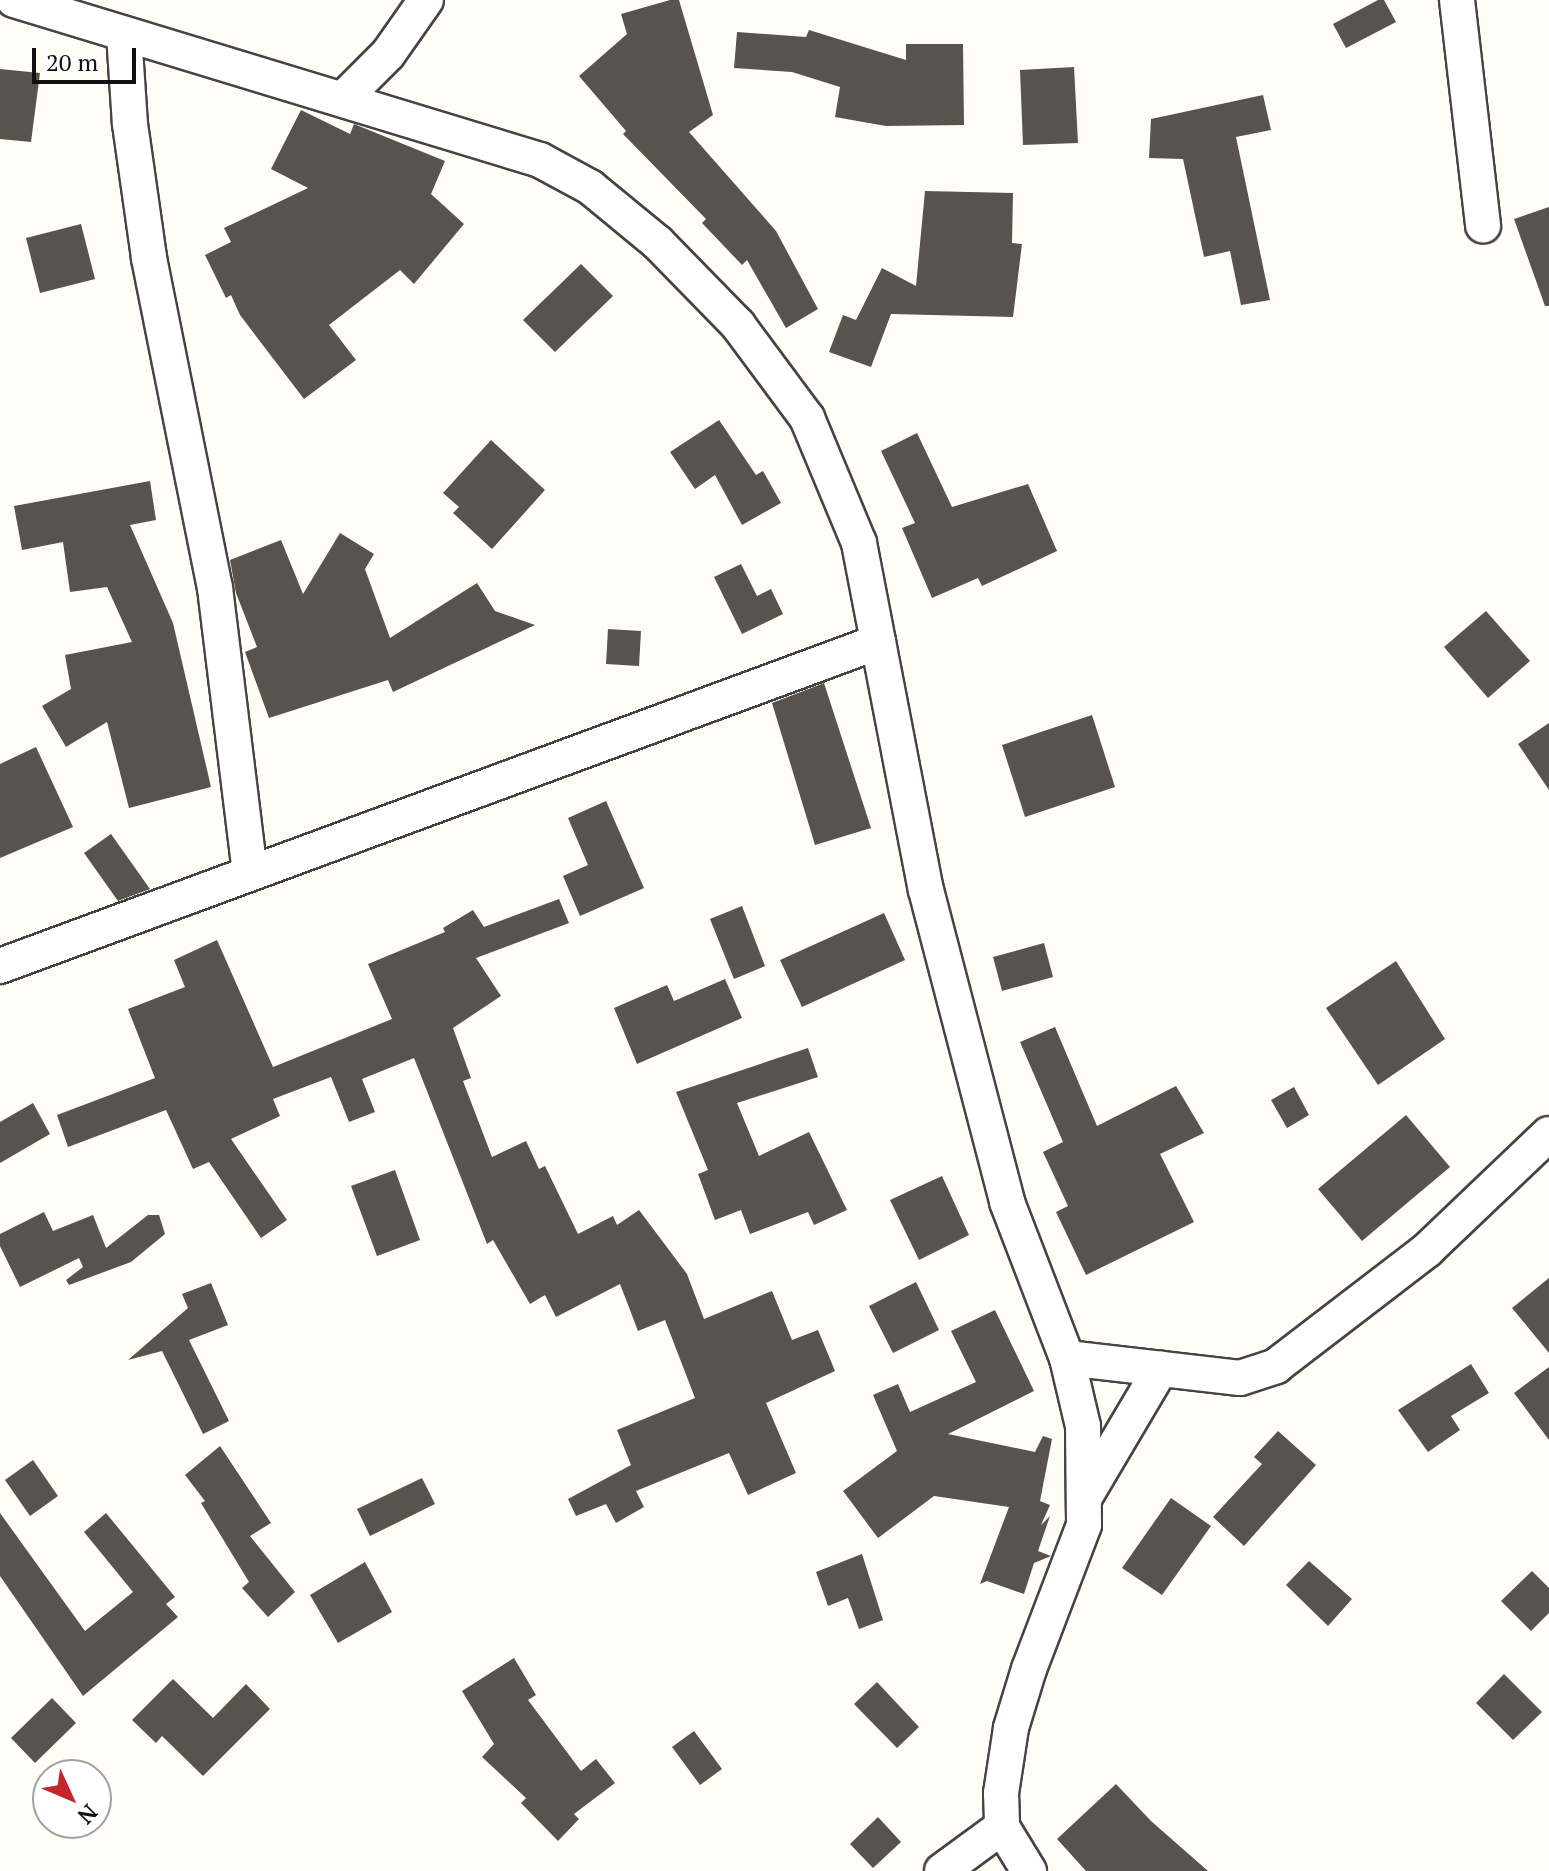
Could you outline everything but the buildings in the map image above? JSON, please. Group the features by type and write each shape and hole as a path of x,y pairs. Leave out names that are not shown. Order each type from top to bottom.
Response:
{"street":[{"path":"14,0 345,97 540,160 622,211 668,254 738,325 807,418 859,543 926,890 1007,1202 1067,1358 1083,1426 1084,1525 1011,1728 1001,1793 1002,1827 1029,1871"},
{"path":"345,97 388,54 426,0"},
{"path":"1457,0 1483,226"},
{"path":"124,34 130,124 149,258 215,588 250,872"},
{"path":"0,966 878,642"},
{"path":"1067,1358 1240,1378 1288,1359 1427,1250 1549,1134"},
{"path":"1086,1495 1161,1368"},
{"path":"942,1871 1002,1827"}]}
